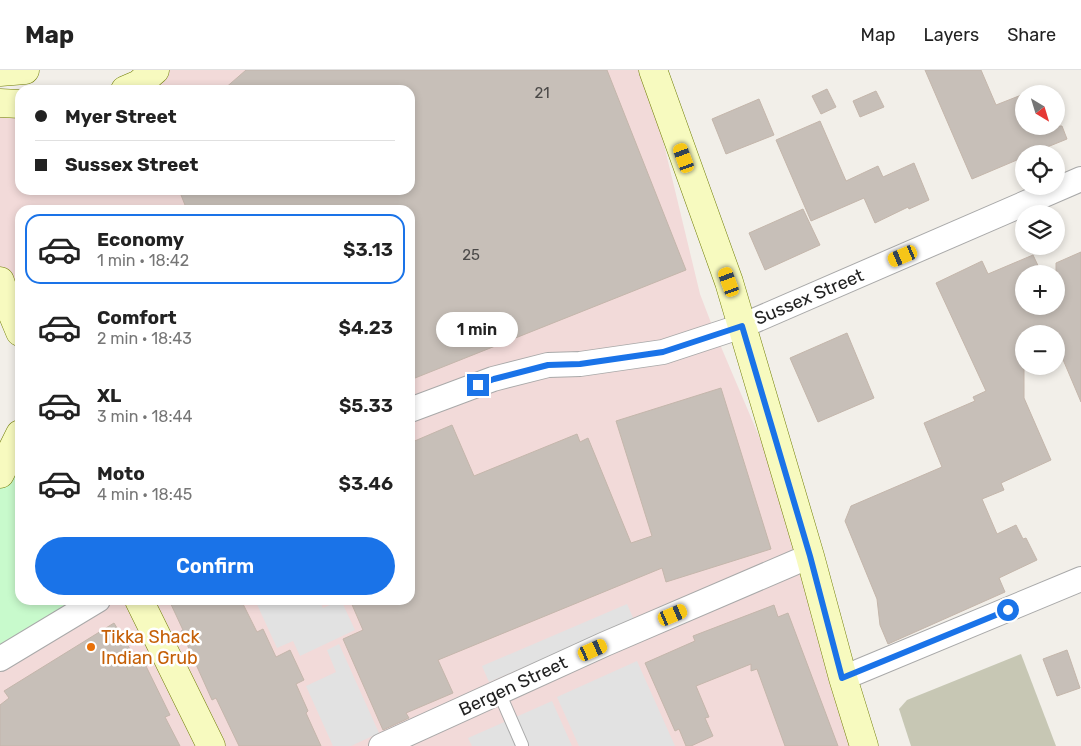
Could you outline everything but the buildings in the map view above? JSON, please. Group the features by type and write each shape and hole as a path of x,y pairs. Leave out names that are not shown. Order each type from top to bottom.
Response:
{"street":[{"path":"0,72 25,70"},
{"path":"137,85 155,70"},
{"path":"653,70 729,282 810,556 842,678 864,746"},
{"path":"0,103 15,104"},
{"name":"Sussex Street","path":"415,408 494,379 548,365 580,364 663,352 742,326 1081,178"},
{"path":"2,289 15,320"},
{"path":"0,474 15,444"},
{"path":"0,474 15,465"},
{"name":"Bergen Street","path":"381,746 605,644 810,556"},
{"path":"842,678 1081,579"},
{"path":"0,658 90,605"},
{"path":"141,605 211,746"}],"lane":[{"path":"499,692 522,746"}],"shaded area":[{"path":"155,70 646,70 700,294 810,556 864,746 0,746 0,659 90,605 415,605 415,205 15,205 15,320 0,285 0,103 15,104 15,195 415,195 415,85 132,85"},
{"path":"627,604 634,620 489,682 482,666"},
{"path":"257,605 322,605 323,608 330,605 343,605 355,630 300,656 293,641 277,648"},
{"path":"339,644 379,733 351,746 333,746 306,686 336,672 327,650"},
{"path":"1021,654 1056,746 911,746 899,709 907,700"},
{"path":"637,661 675,746 579,746 557,697"},
{"path":"552,701 572,746 472,746 468,738"}],"green space":[{"path":"15,464 15,605 90,605 0,659 0,475"}],"place":[{"name":"Tikka Shack Indian Grub","path":"91,647"}],"route":[{"path":"478,385 548,365 580,364 663,352 742,326 810,556 842,678 1008,610"}]}
